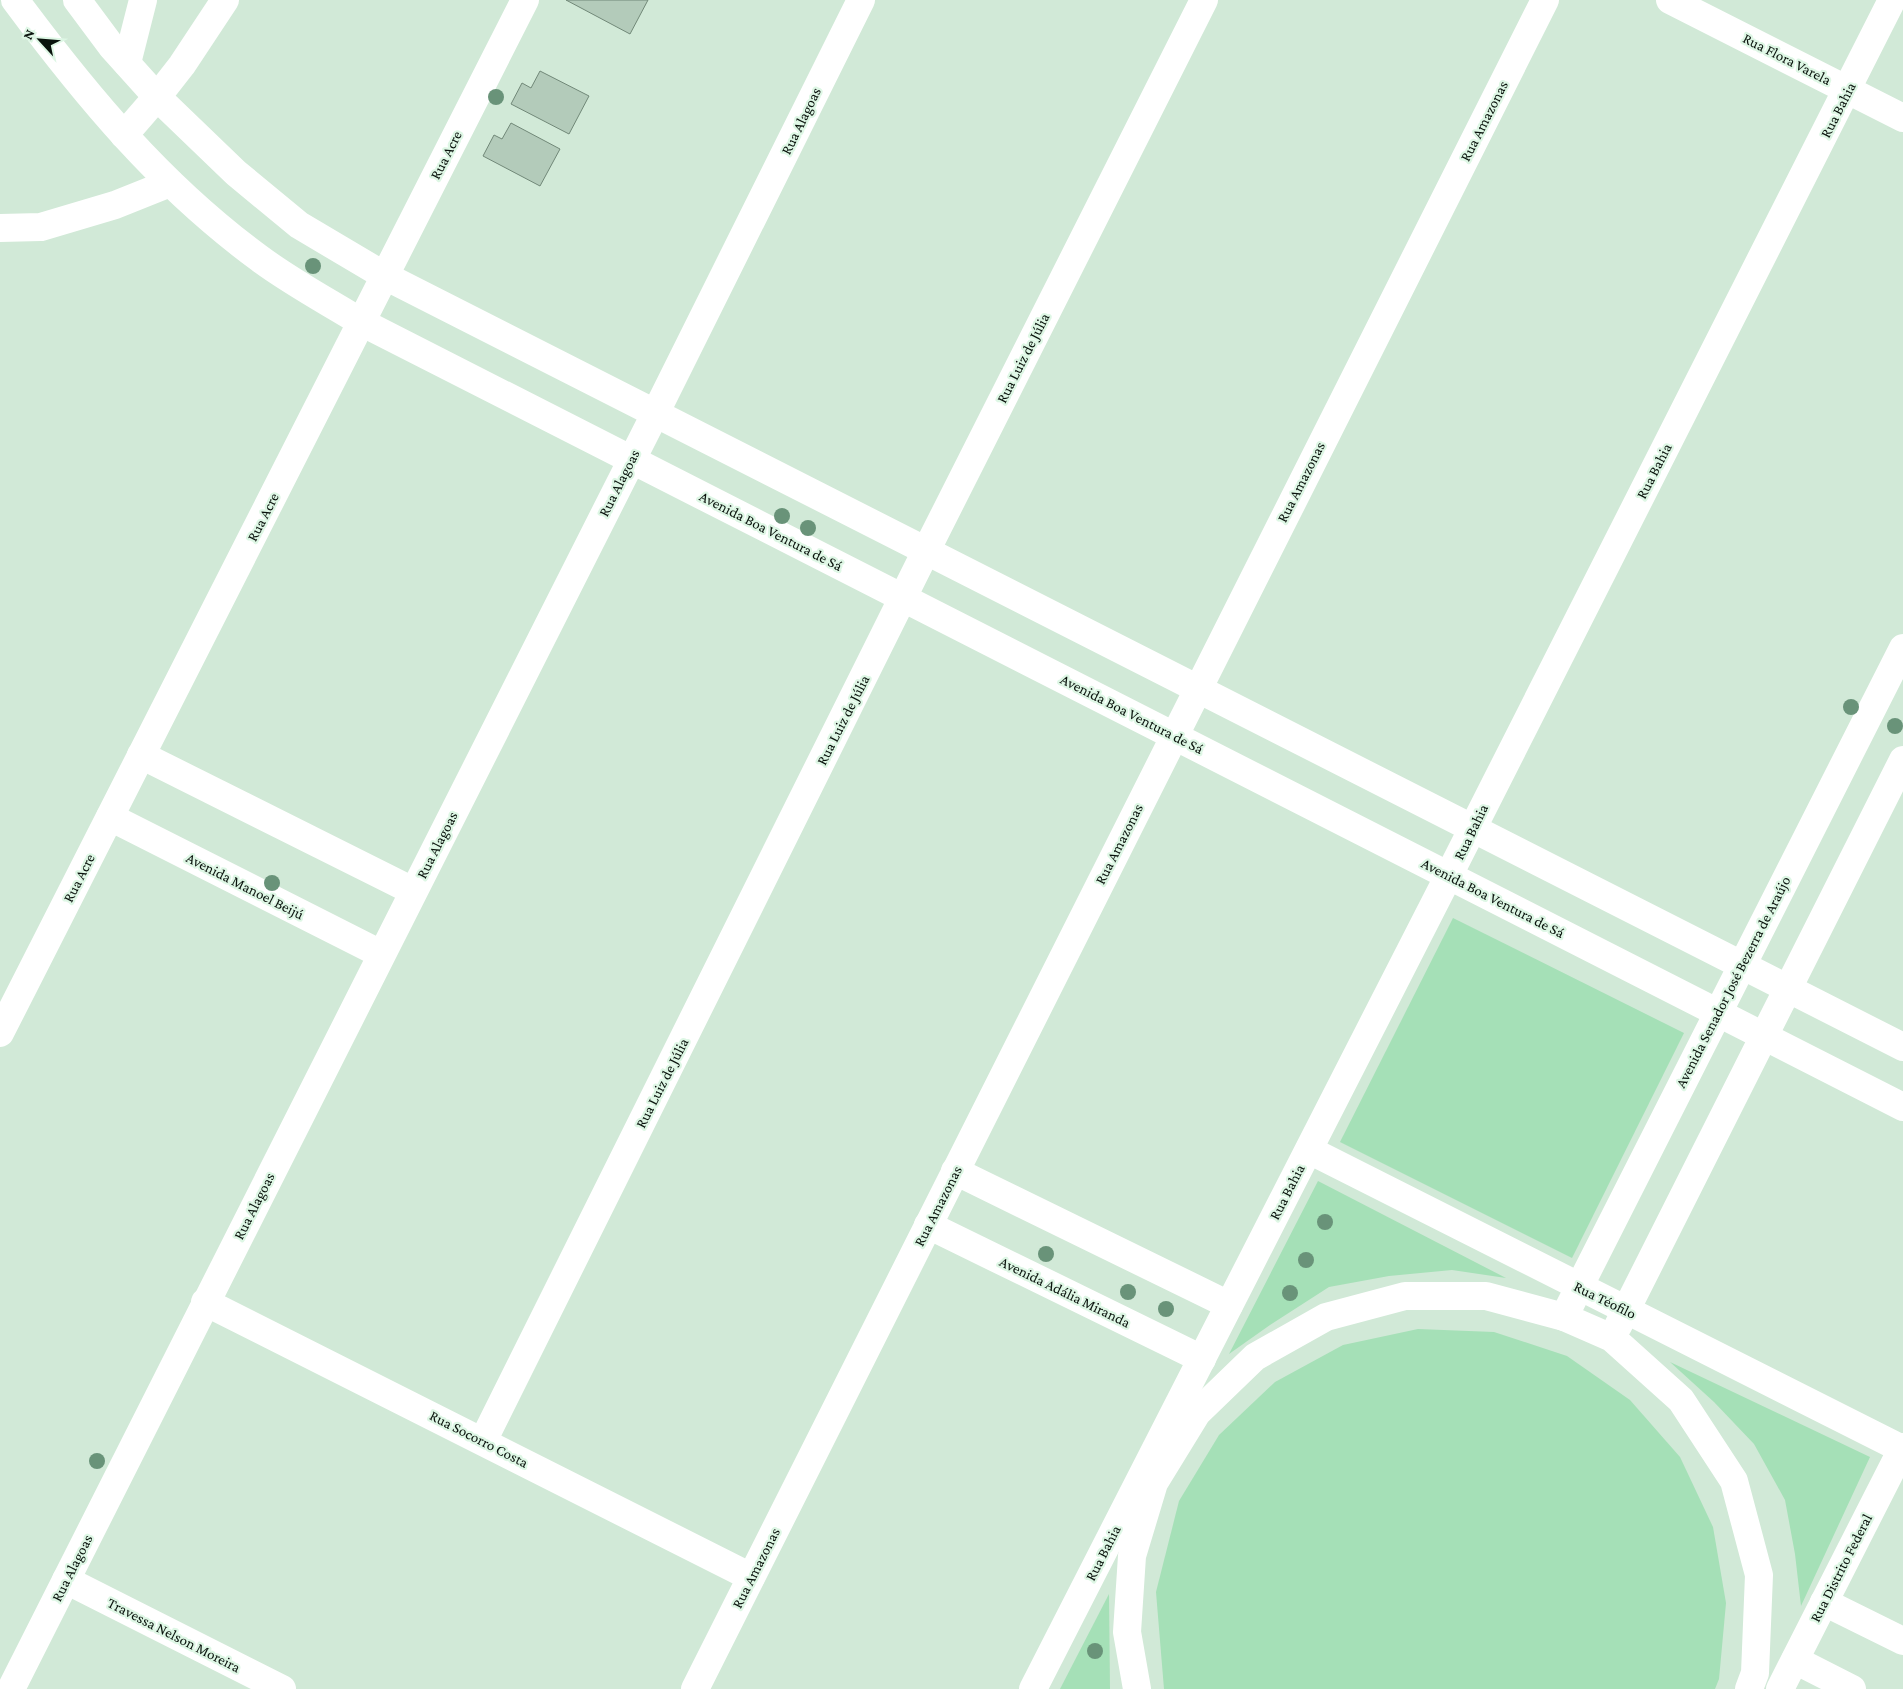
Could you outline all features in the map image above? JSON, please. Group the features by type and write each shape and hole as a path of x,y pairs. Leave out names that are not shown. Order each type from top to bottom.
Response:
{"street":[{"name":"Avenida Boa Ventura de Sá","path":"15,0 63,64 124,135 170,183 260,258 361,322 1903,1107"},
{"path":"77,0 112,47 158,97 236,173 299,225 384,276 1903,1047"},
{"path":"127,63 143,0"},
{"path":"124,135 158,97 182,66 225,0"},
{"name":"Rua Acre","path":"0,1033 524,0"},
{"name":"Rua Alagoas","path":"11,1689 655,414 861,0"},
{"name":"Rua Luiz de Júlia","path":"483,1441 926,551 1204,0"},
{"name":"Rua Amazonas","path":"695,1689 1545,0"},
{"name":"Rua Flora Varela","path":"1670,0 1903,118"},
{"name":"Rua Bahia","path":"1033,1689 1148,1480 1202,1359 1848,90 1892,0"},
{"path":"0,228 41,227 116,206 170,183"},
{"name":"Avenida Senador José Bezerra de Araújo","path":"1564,1316 1903,648"},
{"path":"141,755 413,891"},
{"path":"1612,1338 1903,760"},
{"name":"Avenida Manoel Beijú","path":"110,817 381,954"},
{"name":"Rua Téofilo","path":"1308,1150 1579,1288 1902,1448"},
{"path":"955,1171 1230,1305"},
{"name":"Avenida Adália Miranda","path":"928,1225 1202,1359"},
{"path":"1137,1689 1127,1632 1132,1556 1148,1480 1197,1413 1255,1357 1326,1317 1405,1296 1486,1296 1564,1316 1612,1338 1681,1400 1734,1481 1759,1575 1755,1673 1749,1689"},
{"name":"Rua Socorro Costa","path":"205,1302 752,1577"},
{"name":"Rua Distrito Federal","path":"1780,1689 1902,1448"},
{"name":"Travessa Nelson Moreira","path":"66,1580 282,1689"},
{"path":"1824,1602 1903,1641"},
{"path":"1795,1660 1852,1689"}],"green space":[{"path":"1453,918 1684,1033 1572,1258 1340,1142"},
{"path":"1318,1181 1506,1278 1452,1270 1389,1276 1329,1287 1229,1354"},
{"path":"1418,1329 1494,1332 1567,1356 1630,1400 1680,1457 1713,1527 1726,1603 1719,1679 1715,1689 1164,1689 1156,1592 1179,1501 1219,1435 1275,1382 1343,1345"},
{"path":"1670,1362 1870,1457 1801,1606 1795,1554 1785,1500 1754,1444 1714,1402"},
{"path":"1109,1594 1110,1689 1060,1689"}],"building":[{"path":"566,0 648,0 630,34"},
{"path":"540,71 589,96 569,134 511,104 522,83 531,88"},
{"path":"511,123 560,149 540,186 483,156 494,135 502,139"}]}
